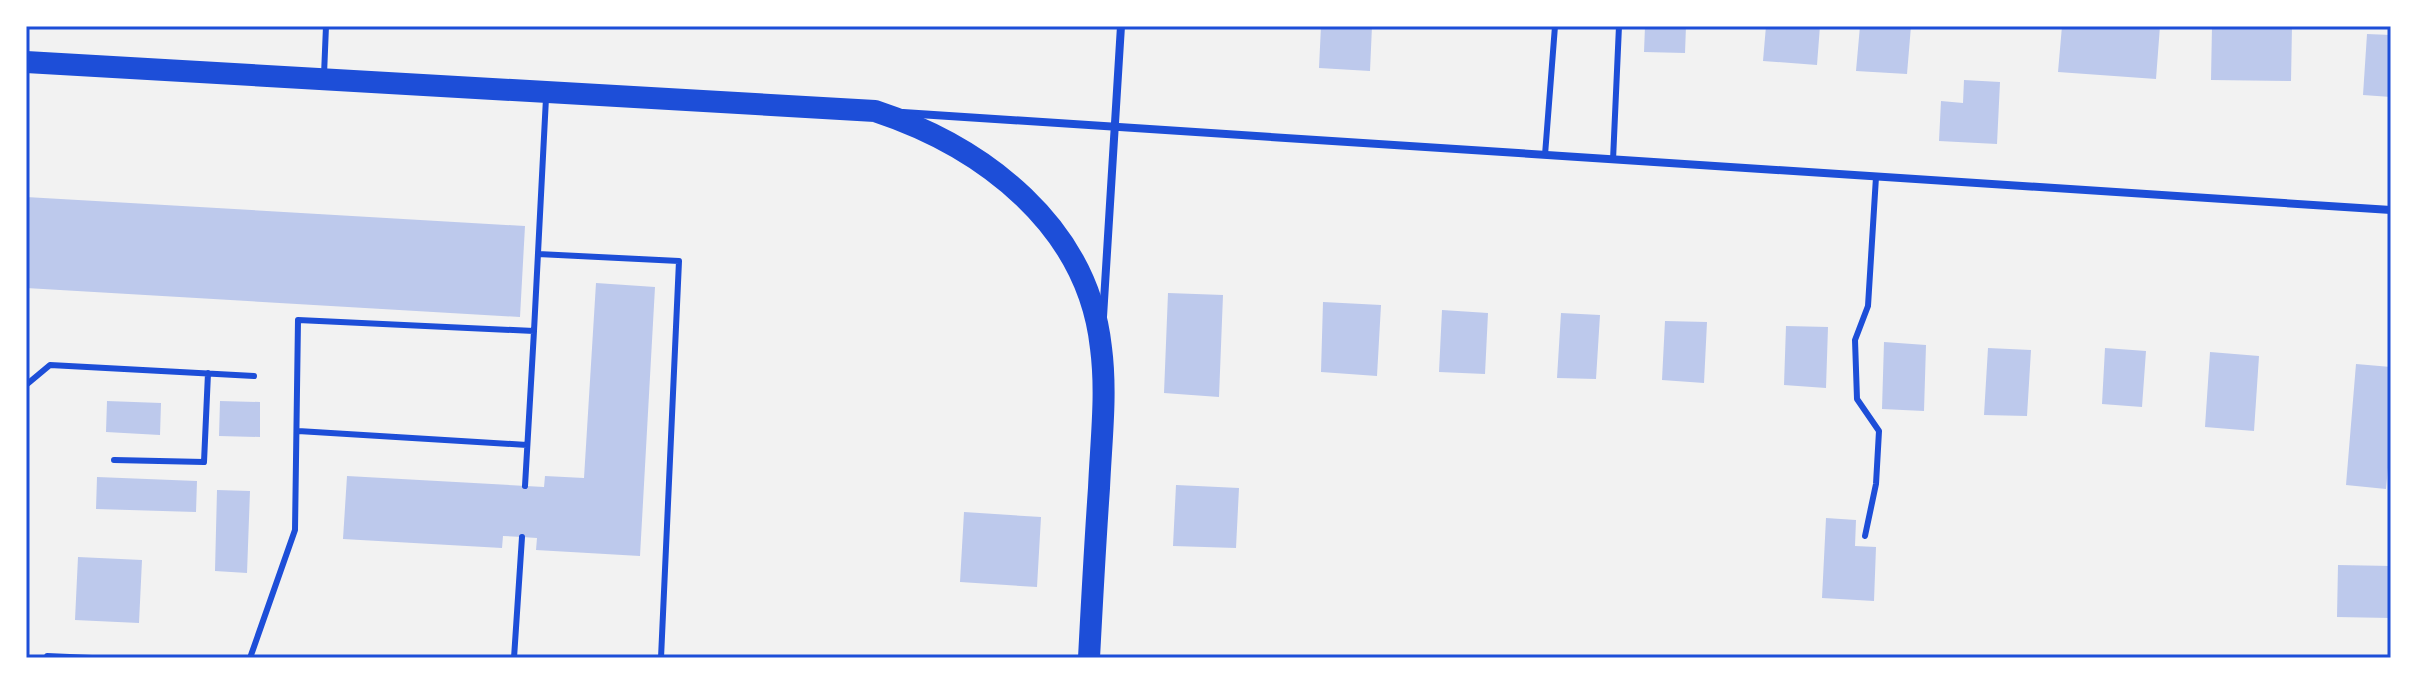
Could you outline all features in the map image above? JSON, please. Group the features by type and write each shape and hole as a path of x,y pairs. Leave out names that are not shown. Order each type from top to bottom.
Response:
{"highway":[{"path":"26,62 875,111 906,122 965,152 1006,180 1031,202 1059,237 1081,276 1096,318 1101,347 1103,408 1089,658"}],"street":[{"path":"1101,347 1121,26"},
{"path":"875,111 2391,210"}],"lane":[{"path":"323,78 326,26"},
{"path":"1545,155 1555,26"},
{"path":"1613,160 1619,26"},
{"path":"525,486 546,91"},
{"path":"1865,536 1876,484 1879,431 1857,399 1855,340 1868,306 1876,177"},
{"path":"538,254 679,261 661,658"},
{"path":"250,658 295,530 298,320 534,331"},
{"path":"26,385 50,365 254,376"},
{"path":"114,460 204,462 208,373"},
{"path":"298,431 527,445"},
{"path":"514,658 522,537"},
{"path":"46,658 92,658"}],"building":[{"path":"1321,26 1372,26 1370,71 1319,68"},
{"path":"1645,26 1686,26 1685,53 1644,52"},
{"path":"1766,26 1820,26 1817,65 1763,61"},
{"path":"1860,26 1911,26 1907,74 1856,71"},
{"path":"2062,26 2160,26 2156,79 2058,72"},
{"path":"2212,26 2292,26 2291,81 2211,80"},
{"path":"2367,34 2391,35 2391,97 2363,95"},
{"path":"1964,80 2000,82 1997,144 1939,141 1941,101 1963,103"},
{"path":"26,197 525,226 520,317 26,288"},
{"path":"596,283 655,287 640,556 536,550 537,538 522,537 503,536 502,548 343,539 347,476 544,487 545,476 584,478"},
{"path":"1168,293 1223,295 1219,397 1164,393"},
{"path":"1323,302 1381,305 1377,376 1321,372"},
{"path":"1442,310 1488,313 1485,374 1439,372"},
{"path":"1561,313 1600,315 1596,379 1557,378"},
{"path":"1665,321 1707,322 1704,383 1662,380"},
{"path":"1786,326 1828,327 1826,388 1784,385"},
{"path":"1884,342 1926,345 1924,411 1882,409"},
{"path":"1988,348 2031,350 2027,416 1984,415"},
{"path":"2105,348 2146,351 2142,407 2102,404"},
{"path":"2210,352 2259,356 2254,431 2205,427"},
{"path":"2356,364 2391,367 2391,435 2386,489 2346,485"},
{"path":"107,401 161,403 160,435 106,432"},
{"path":"220,401 260,402 260,437 219,436"},
{"path":"97,477 197,481 196,512 96,509"},
{"path":"1176,485 1239,488 1236,548 1173,546"},
{"path":"217,490 250,491 247,573 215,571"},
{"path":"964,512 1041,517 1037,587 960,582"},
{"path":"1826,518 1856,520 1855,546 1876,547 1874,601 1822,598"},
{"path":"78,557 142,560 139,623 75,620"},
{"path":"2338,565 2391,566 2391,618 2337,617"}]}
